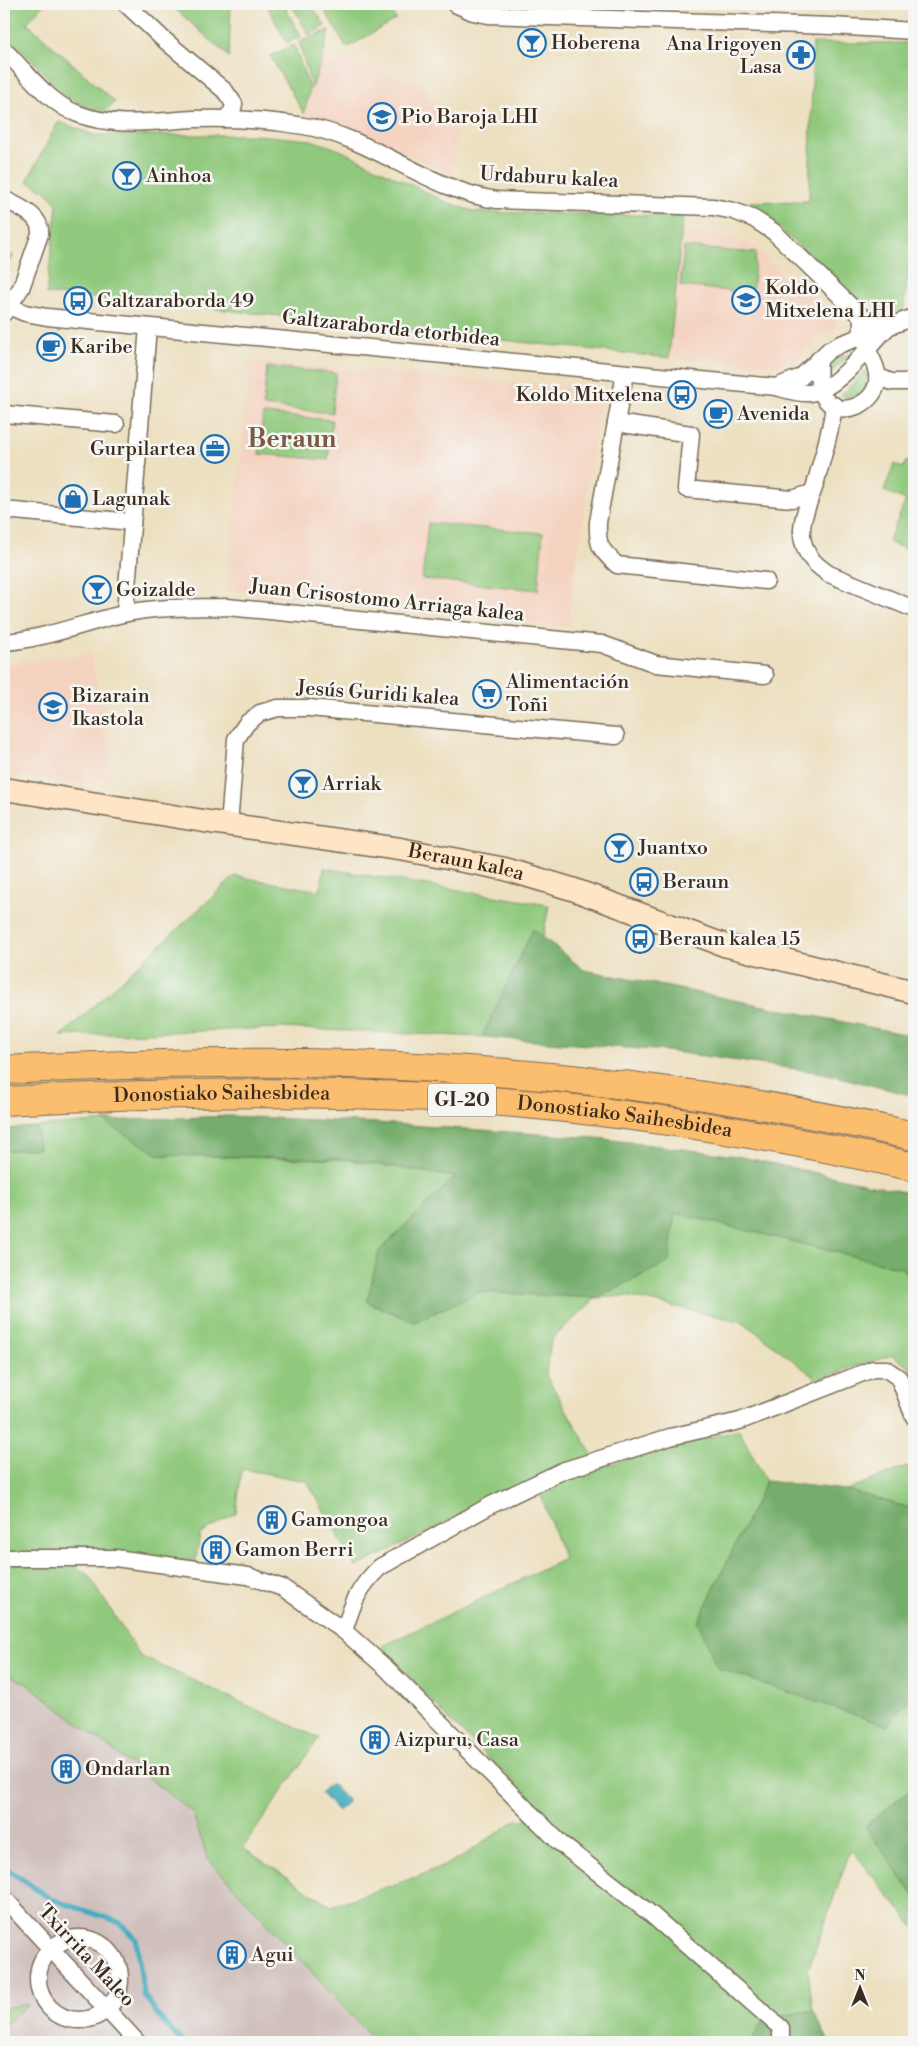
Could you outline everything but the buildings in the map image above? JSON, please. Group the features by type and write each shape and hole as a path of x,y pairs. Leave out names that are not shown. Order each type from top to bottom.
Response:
{"highway":[{"name":"Donostiako Saihesbidea","path":"4,1070 160,1064 263,1063 359,1064 455,1069 674,1091 855,1122 914,1136"},
{"name":"Donostiako Saihesbidea","path":"4,1101 160,1094 262,1093 374,1095 509,1103 603,1113 759,1135 850,1152 914,1167"}],"street":[{"path":"126,4 162,38 225,91 234,104 232,112 225,119"},
{"path":"456,4 473,12 488,14 813,25 914,31"},
{"name":"Urdaburu kalea","path":"4,50 57,102 77,114 101,120 125,122 225,119 270,121 306,126 328,132 397,160 460,192 497,200 712,207 734,210 754,219 774,232 862,317 889,326"},
{"path":"4,199 35,218 41,227 21,288 5,308"},
{"name":"Galtzaraborda etorbidea","path":"5,308 47,317 776,387 797,393 811,393 842,376 864,342"},
{"path":"819,359 821,389 826,400 834,406 849,408 858,406 865,401 875,389 877,376 874,363 864,342 862,317"},
{"name":"Galtzaraborda etorbidea","path":"776,387 801,378 829,350 864,342 889,326 914,317"},
{"path":"125,613 148,327"},
{"path":"626,373 598,522 597,537 600,550 617,565 766,581"},
{"path":"877,376 891,382 914,382"},
{"path":"834,406 832,426 803,523 803,544 817,566 829,574 914,609"},
{"path":"4,414 116,424"},
{"path":"616,423 691,434 686,489 792,499 812,494"},
{"path":"4,510 132,522"},
{"name":"Juan Crisostomo Arriaga kalea","path":"4,642 26,640 125,613 168,609 236,608 602,644 656,664 765,675"},
{"name":"Jesús Guridi kalea","path":"229,825 236,739 246,723 260,713 278,708 309,708 616,736"},
{"name":"Beraun kalea","path":"4,789 229,825 400,849 505,869 572,889 724,945 914,992"},
{"path":"344,1630 352,1604 360,1589 364,1582 380,1567 491,1505 562,1471 670,1437 740,1421 873,1370 886,1369 899,1378 914,1417"},
{"path":"4,1558 115,1558 248,1576 283,1588 344,1630 387,1669 560,1843 652,1916 781,2028 781,2042"},
{"name":"Txirrita Maleo","path":"4,1898 137,2042"},
{"path":"76,1937 94,1940 110,1951 116,1959 121,1976 118,1995 107,2010 97,2017 86,2020 62,2017 52,2011 39,1992 37,1980 38,1969 50,1949 58,1943 76,1937"}],"shaded area":[{"name":"Pio Baroja LHI","path":"324,53 421,84 458,131 451,176 381,140 331,121 304,114"},
{"name":"Koldo Mitxelena LHI","path":"682,231 735,238 748,244 762,254 787,279 795,277 836,319 835,329 812,339 796,363 790,366 669,358"},
{"path":"250,362 602,390 567,627 227,590"},
{"name":"Bizarain Ikastola","path":"90,652 111,750 109,779 91,777 87,782 81,784 4,774 4,664 69,657"},
{"path":"4,1672 29,1685 192,1812 208,1859 376,2042 4,2042 4,2026 27,2005 4,2008"}],"green space":[{"path":"4,4 44,4 27,23 115,102 105,111 85,107 65,96 29,57 4,34"},
{"path":"170,4 231,4 229,57"},
{"path":"266,4 283,4 301,36 287,43"},
{"path":"291,4 311,4 325,26 309,35"},
{"path":"321,4 387,4 396,19 347,48"},
{"path":"329,30 324,53 312,88 299,42"},
{"path":"813,43 914,43 914,220 903,315 858,298 749,202 809,201"},
{"path":"294,45 310,89 304,114 270,56"},
{"path":"58,122 95,135 256,135 311,140 340,150 444,201 475,212 683,216 669,358 179,305 46,294 57,205 47,192 27,181"},
{"path":"684,247 756,253 752,293 680,286"},
{"path":"4,250 14,256 4,272"},
{"path":"850,355 827,376 828,367 832,360"},
{"path":"267,367 336,373 332,413 263,406"},
{"path":"865,371 866,382 862,392 858,395 847,397 841,395"},
{"path":"263,414 332,420 328,460 259,454"},
{"path":"906,461 914,465 914,553 888,542 906,500 884,491 894,464 903,468"},
{"path":"428,523 543,533 538,590 422,579"},
{"path":"324,868 549,905 542,943 528,941 482,1037 282,1028 61,1036 235,876 320,891"},
{"path":"533,929 584,970 914,1036 914,1096 823,1073 667,1051 482,1037"},
{"path":"229,1116 378,1123 597,1138 737,1156 914,1194 914,1287 902,1268 675,1213 669,1262 596,1298 480,1292 414,1322 367,1302 379,1251 455,1177 346,1159 159,1155 103,1121"},
{"path":"106,1121 159,1155 348,1160 455,1177 379,1251 367,1302 414,1322 480,1292 596,1298 551,1340 546,1375 593,1456 505,1494 356,1567 307,1481 242,1469 236,1513 200,1534 195,1565 4,1552 4,1151 39,1148 36,1127"},
{"path":"36,1127 39,1148 4,1151 4,1129"},
{"path":"675,1213 902,1268 914,1287 914,1384 909,1367 892,1355 817,1379 743,1322 626,1296 596,1298"},
{"path":"739,1430 766,1481 698,1622 887,1726 914,1692 914,1786 865,1826 914,1896 914,1927 851,1849 808,1970 813,2010 763,2020 751,2042 376,2042 208,1859 192,1812 29,1685 4,1672 4,1564 68,1562 88,1574 140,1656 319,1738 243,1848 331,1906 416,1877 460,1858 516,1820 551,1819 447,1718 382,1646 564,1559 540,1493 587,1470"},
{"path":"914,1464 914,1509 846,1490"},
{"path":"766,1481 846,1490 914,1509 914,1692 887,1726 717,1668 698,1622"},
{"path":"914,1786 914,1896 865,1826"},
{"path":"28,2004 4,2026 4,2008"},
{"path":"813,2010 829,2042 751,2042 763,2020"}],"water":[{"path":"331,1783 348,1801 338,1811 320,1793"}],"waterway":[{"path":"4,1867 51,1899 119,1922 136,1939 144,1995 160,2018 182,2042"}],"place":[{"name":"Hoberena","path":"532,43"},
{"name":"Ana Irigoyen Lasa","path":"801,55"},
{"name":"Pio Baroja LHI","path":"382,117"},
{"name":"Ainhoa","path":"127,176"},
{"name":"Koldo Mitxelena LHI","path":"746,300"},
{"name":"Galtzaraborda 49","path":"78,301"},
{"name":"Karibe","path":"51,347"},
{"name":"Koldo Mitxelena","path":"682,395"},
{"name":"Avenida","path":"718,414"},
{"name":"Gurpilartea","path":"215,449"},
{"name":"Lagunak","path":"73,499"},
{"name":"Goizalde","path":"97,590"},
{"name":"Alimentación Toñi","path":"487,694"},
{"name":"Bizarain Ikastola","path":"53,707"},
{"name":"Arriak","path":"303,784"},
{"name":"Juantxo","path":"619,848"},
{"name":"Beraun","path":"644,882"},
{"name":"Beraun kalea 15","path":"640,939"},
{"name":"Gamongoa","path":"272,1520"},
{"name":"Gamon Berri","path":"216,1550"},
{"name":"Aizpuru, Casa","path":"375,1740"},
{"name":"Ondarlan","path":"66,1769"},
{"name":"Agui","path":"232,1955"}],"district":[{"name":"Beraun","path":"292,439"}]}
